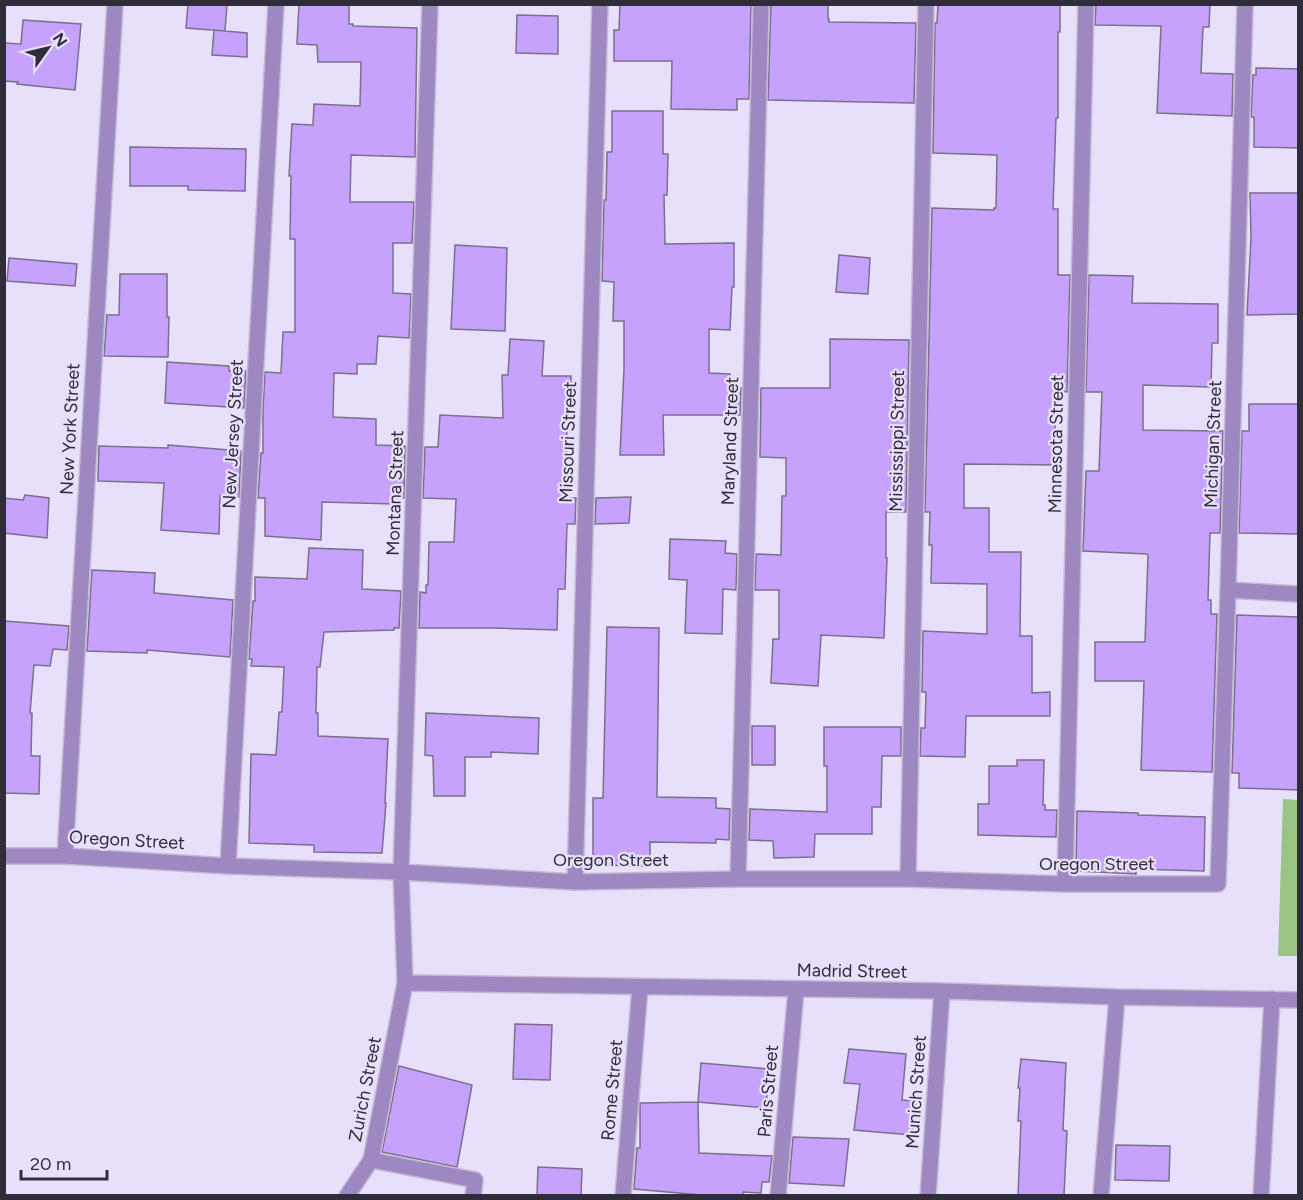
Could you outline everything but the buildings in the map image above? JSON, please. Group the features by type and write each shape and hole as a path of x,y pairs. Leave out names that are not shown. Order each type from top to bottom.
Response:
{"street":[{"name":"New York Street","path":"64,856 115,4"},
{"name":"New Jersey Street","path":"228,866 276,4"},
{"name":"Montana Street","path":"405,983 401,872 430,4"},
{"name":"Missouri Street","path":"575,882 600,4"},
{"name":"Maryland Street","path":"738,879 761,4"},
{"name":"Mississippi Street","path":"908,879 926,4"},
{"name":"Minnesota Street","path":"1065,884 1086,4"},
{"name":"Michigan Street","path":"1218,884 1245,4"},
{"path":"1228,590 1299,594"},
{"name":"Oregon Street","path":"4,856 64,856 575,882 908,879 1065,884 1218,884"},
{"name":"Madrid Street","path":"405,983 1299,999"},
{"name":"Zurich Street","path":"347,1196 371,1160 405,983"},
{"name":"Rome Street","path":"624,1196 640,987"},
{"name":"Paris Street","path":"778,1196 796,990"},
{"name":"Munich Street","path":"928,1196 942,991"},
{"path":"1101,1196 1117,997"},
{"path":"1261,1196 1272,999"},
{"path":"371,1160 475,1180 473,1196"}],"green space":[{"path":"1283,799 1298,800 1298,956 1278,956"}]}
